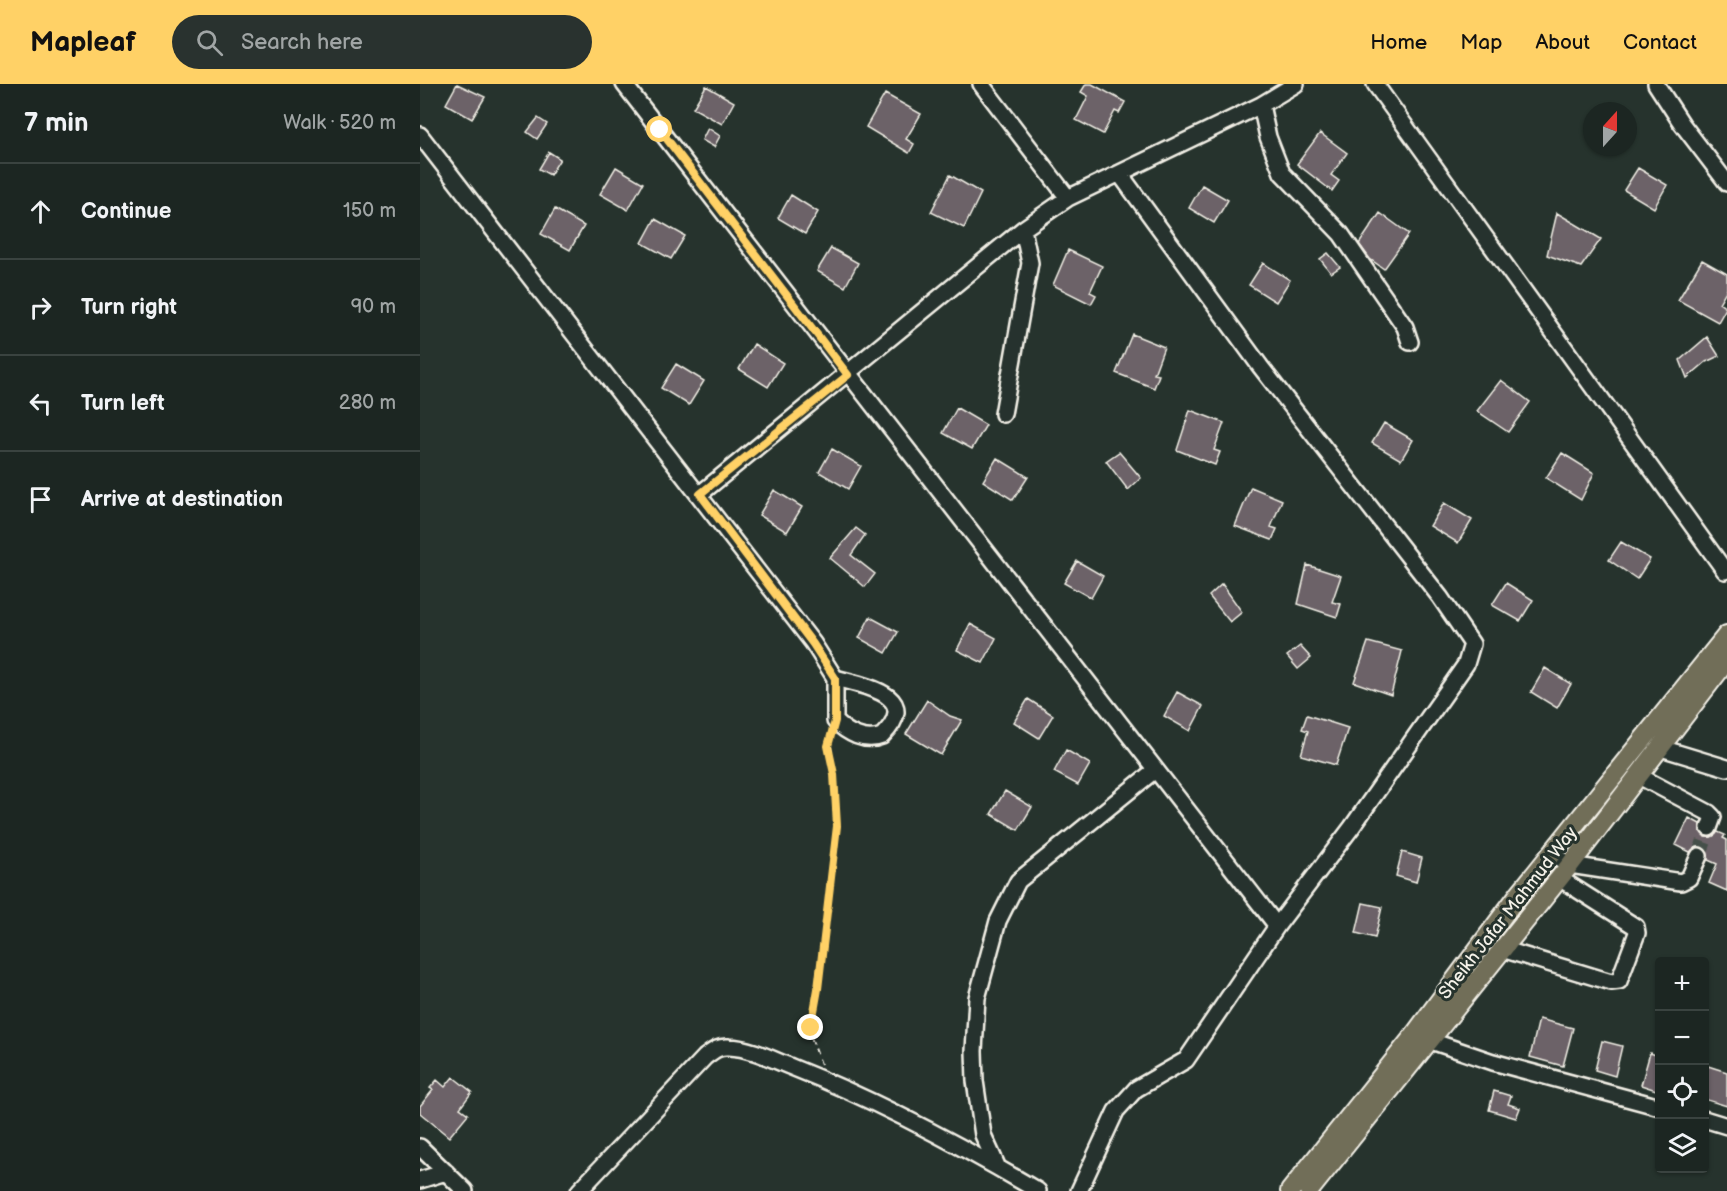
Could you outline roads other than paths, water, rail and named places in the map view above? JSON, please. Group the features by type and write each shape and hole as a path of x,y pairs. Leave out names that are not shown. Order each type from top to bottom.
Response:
{"main road":[{"name":"Sheikh Jafar Mahmud Way","path":"1290,1191 1412,1038 1551,853 1659,723 1727,635"},
{"name":"Sheikh Jafar Mahmud Way","path":"1309,1191 1565,871 1727,660"}],"street":[{"path":"624,84 1277,926"},
{"path":"981,84 1068,198"},
{"path":"1375,84 1725,571"},
{"path":"1656,84 1682,124 1727,183"},
{"path":"700,494 848,375 1023,229 1068,198 1261,105 1287,86"},
{"path":"1261,105 1268,137 1282,173 1341,234 1405,327 1410,342"},
{"path":"420,135 700,494 813,644 835,678 835,721 844,730 855,735 876,739 890,728 896,708 892,700 882,691 835,678"},
{"path":"1078,1191 1116,1111 1136,1089 1186,1060 1277,926 1352,827 1467,664 1472,644 1440,597 1260,366 1120,174"},
{"path":"1003,414 1030,263 1023,229"},
{"path":"1661,748 1727,768"},
{"path":"998,1168 983,1135 975,1081 974,1051 978,998 998,921 1018,881 1155,770"},
{"path":"1639,776 1709,813 1713,817 1709,828"},
{"path":"1502,949 1611,982 1619,981 1637,933 1636,927 1565,871 1551,853"},
{"path":"1565,871 1681,882 1689,878 1699,856"},
{"path":"1431,1041 1493,1062 1655,1106"},
{"path":"579,1191 617,1148 716,1048 728,1047 751,1051 827,1081 998,1168 1038,1191"},
{"path":"1709,1120 1727,1125"},
{"path":"420,1147 465,1191"},
{"path":"420,1180 446,1172"}],"tunnel":[{"path":"1699,856 1709,828"}]}
